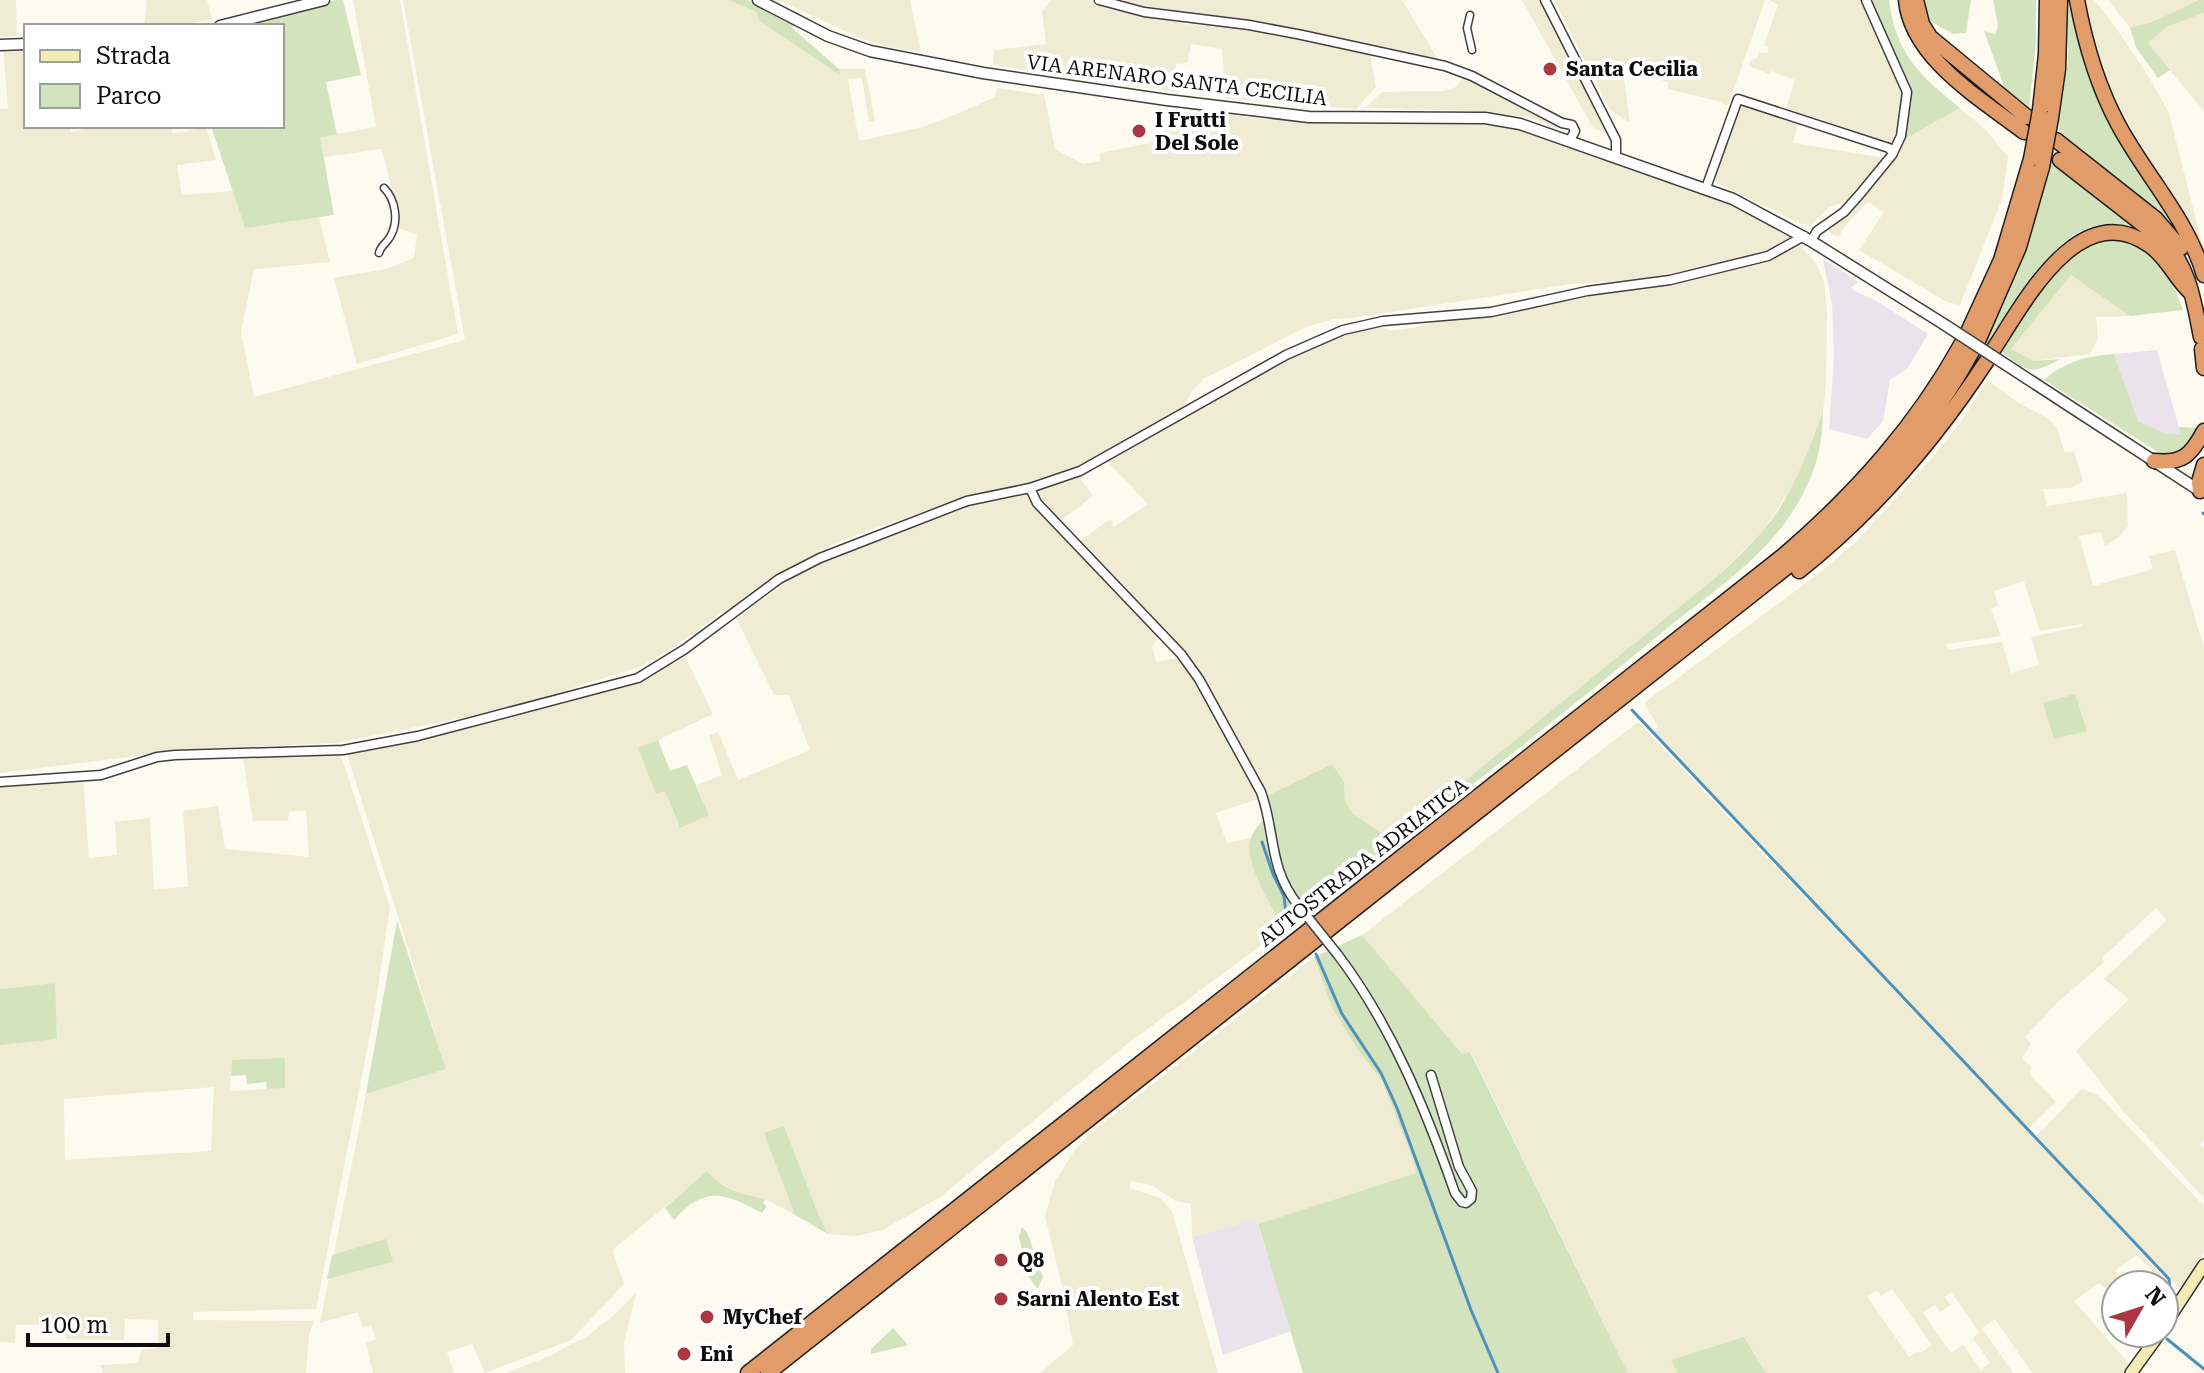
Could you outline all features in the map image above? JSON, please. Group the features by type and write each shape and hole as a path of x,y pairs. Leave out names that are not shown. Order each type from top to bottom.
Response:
{"highway":[{"path":"1906,0 1914,31 1933,57 2036,119"},
{"path":"1916,0 1922,24 1930,37 2036,119"},
{"path":"2040,0 2038,70 2044,79"},
{"name":"AUTOSTRADA ADRIATICA","path":"768,1373 1704,635 1790,566 1861,501 1931,417 2015,259 2031,212 2037,163 2036,119 2044,79 2047,0"},
{"name":"AUTOSTRADA ADRIATICA","path":"2036,119 2058,69 2060,0"},
{"path":"2077,0 2087,45 2105,97 2118,125 2180,220 2204,275"},
{"path":"2056,140 2165,227 2183,251 2197,290 2204,368"},
{"path":"2060,160 2170,248 2197,290"},
{"path":"1704,635 1717,633 1845,532 1891,487 1920,454 2053,264 2071,248 2096,236 2124,235 2143,241 2161,256 2178,281 2197,290"},
{"name":"AUTOSTRADA ADRIATICA","path":"748,1373 1784,555 1843,501 1894,446 1970,342"},
{"path":"2154,461 2170,462 2183,458 2204,431"},
{"path":"2202,490 2199,482 2204,465"}],"main road":[{"path":"2180,1302 2204,1265"},
{"path":"2131,1373 2148,1349"}],"street":[{"path":"228,24 324,0"},
{"name":"VIA ARENARO SANTA CECILIA","path":"758,0 848,44 914,61 1072,87 1298,116 1500,120 1570,140 1706,188 1808,238 2202,490"},
{"path":"1099,0 1144,12 1289,33 1445,66 1572,125 1575,131 1570,140"},
{"path":"1545,0 1616,140 1616,156"},
{"path":"0,782 101,775 157,757 175,755 343,750 418,736 638,678 686,648 779,579 820,558 967,501 1030,488 1080,471 1286,355 1343,330 1383,321 1491,312 1587,291 1670,280 1768,256 1808,238 1844,212 1893,153 1901,136 1907,92 1866,0"},
{"path":"1470,15 1467,28 1472,50"},
{"path":"0,45 24,44"},
{"path":"1706,188 1738,99 1889,148 1893,153"},
{"path":"379,253 382,244 391,235 394,221 395,203 384,188"},
{"path":"1030,488 1037,503 1181,654 1199,679 1261,792 1266,805 1274,859 1286,886 1375,1010 1414,1089 1455,1193 1466,1203 1471,1199 1472,1191 1459,1167 1431,1075"}],"shaded area":[{"path":"0,0 16,0 17,36 0,37"},
{"path":"147,0 207,0 212,19 188,24 144,24"},
{"path":"353,0 400,0 458,334 357,364 334,278 386,269 414,258 417,235 397,227 398,215 382,149 324,157 320,137 376,127"},
{"path":"403,0 729,0 758,12 759,21 839,74 839,69 865,69 875,121 869,122 862,78 848,79 859,141 923,127 957,114 995,97 997,88 1044,95 1055,149 1083,164 1100,161 1100,153 1154,142 1154,132 1192,119 1199,109 1247,117 1322,123 1482,124 1522,130 1656,175 1735,205 1796,238 1768,252 1681,272 1624,281 1571,284 1334,319 1306,327 1205,378 1192,391 1182,411 1093,459 1050,479 949,502 840,541 775,575 642,666 507,709 336,743 193,749 0,773 0,109 8,109 3,49 24,47 24,128 70,128 71,132 91,128 172,128 173,134 206,128 216,160 177,165 182,195 233,191 245,228 319,217 330,262 254,269 241,332 254,397 465,340"},
{"path":"778,0 910,0 921,52 863,39"},
{"path":"1051,0 1089,0 1180,19 1178,22 1185,24 1268,31 1370,53 1376,87 1356,109 1226,99 1222,49 1191,44 1187,63 1176,64 1175,92 993,65 994,50 1046,44 1042,11"},
{"path":"1125,0 1402,0 1439,61 1124,3"},
{"path":"1522,0 1541,0 1610,135 1593,128"},
{"path":"1554,0 1765,0 1728,106 1668,89 1668,82 1623,70 1630,123 1610,110"},
{"path":"1770,0 1864,0 1902,84 1904,108 1894,148 1786,109 1795,80 1749,66 1759,52 1767,53 1769,48 1764,45 1778,5"},
{"path":"2085,0 2094,0 2114,25 2169,113 2204,251 2112,90 2091,32"},
{"path":"2108,0 2199,0 2152,22 2130,28"},
{"path":"2204,13 2204,111 2147,43 2166,27"},
{"path":"1463,77 1558,123 1557,128 1529,117 1474,111 1365,108 1382,92 1443,91 1456,87"},
{"path":"1740,100 1799,120 1793,143 1886,158 1848,201 1829,207 1806,226 1713,181"},
{"path":"1960,108 1985,129 2008,157 2002,199 1960,305 1947,302 1859,250 1884,212 1868,202 1838,237 1821,228 1846,210 1901,141"},
{"path":"1797,243 1815,262 1824,281 1827,312 1823,412 1792,487 1762,532 1720,574 1398,835 1380,832 1353,814 1345,802 1344,782 1265,797 1194,670 1079,542 1110,519 1114,527 1148,504 1106,460 1286,358 1344,333 1378,325 1391,331 1418,327 1442,319 1679,280"},
{"path":"1823,259 1859,282 1851,287 1856,292 1875,300 1928,334 1907,369 1890,380 1883,421 1867,439 1829,429 1834,357 1832,304"},
{"path":"2071,275 2130,316 2096,317 2098,338 2090,354 2034,361 2011,349"},
{"path":"2157,350 2181,435 2164,433 2138,421 2114,354"},
{"path":"1987,380 2017,402 2047,418 2057,428 2065,453 2074,451 2083,481 2070,488 2043,489 2047,506 2127,493 2128,526 2120,536 2105,547 2101,532 2079,536 2093,586 2153,569 2149,556 2175,550 2204,648 2204,1140 2200,1145 2204,1148 2204,1198 2124,1112 2076,1051 2129,999 2104,979 2167,920 2156,908 2025,1037 2031,1044 2022,1058 2031,1066 2030,1075 2056,1102 2028,1129 1654,731 1658,727 1644,703 1821,572 1857,541 1960,423","holes":["2024,581 2040,631 2083,626 2031,637 2039,665 2011,673 2002,642 1948,650 1946,644 2001,636 1991,609 1998,606 1994,591"]},
{"path":"1078,475 1093,496 1063,519 1066,538 1159,634 1152,647 1156,662 1181,657 1218,718 1261,798 1216,813 1227,843 1251,838 1250,852 1283,929 1126,1045 940,1197 883,1230 856,1236 828,1234 784,1126 765,1133 795,1215 765,1199 743,1195 713,1179 708,1172 612,1250 624,1284 571,1340 485,1373 472,1344 447,1352 454,1373 373,1373 366,1343 376,1339 371,1325 363,1328 358,1312 320,1323 366,1094 446,1069 346,751 435,736 618,687 683,652 713,714 639,749 656,793 665,790 679,827 708,815 697,785 722,775 709,735 718,732 738,780 810,750 789,695 774,695 736,618 806,569 973,502 1018,495"},
{"path":"1638,722 2034,1138 2082,1089 2098,1095 2204,1206 2204,1252 2181,1289 2180,1269 2162,1269 2067,1172 2155,1269 2151,1269 2137,1255 2118,1269 2100,1269 2100,1284 2074,1301 2100,1331 2100,1349 2116,1349 2131,1366 2125,1373 2032,1373 1995,1319 1982,1328 2013,1373 1766,1373 1744,1337 1678,1373 1628,1373 1471,1052 1462,1054 1362,935","holes":["1892,1289 1932,1345 1909,1357 1867,1296 1877,1290 1881,1296","1951,1292 1979,1332 1973,1338 1990,1363 1981,1370 1963,1345 1951,1353 1923,1313 1935,1305 1940,1312 1951,1305 1945,1297"]},
{"path":"340,752 390,907 374,1014 316,1309 193,1312 193,1320 314,1321 309,1335 306,1373 103,1373 100,1365 138,1363 141,1350 158,1348 158,1320 125,1319 124,1340 65,1339 63,1324 16,1325 15,1343 0,1342 0,1045 57,1038 54,983 0,989 0,786 83,778 89,858 117,855 115,822 150,818 154,889 188,887 183,811 218,806 225,849 309,857 306,810 289,812 288,821 253,821 243,758","holes":["232,1060 284,1088 230,1091","214,1087 211,1151 65,1160 64,1099"]},
{"path":"1314,957 1332,1008 1382,1081 1416,1173 1258,1224 1256,1219 1192,1237 1191,1204 1176,1201 1151,1185 1130,1181 1130,1188 1160,1198 1172,1211 1218,1373 1040,1373 1073,1345 1045,1216 1055,1181 1074,1151 1091,1133"},
{"path":"1256,1219 1291,1331 1223,1355 1192,1237"},
{"path":"636,1293 624,1343 625,1373 506,1373 586,1337"}],"green space":[{"path":"343,0 361,75 326,82 337,135 320,137 334,215 245,228 212,128 284,128 284,24 236,24"},
{"path":"729,0 747,0 796,26 791,27 839,69 840,75 759,21 757,12"},
{"path":"1867,0 1889,0 1897,35 1912,62 1960,108 1901,141 1909,105"},
{"path":"1923,0 1971,0 1966,33 1953,34 1928,20"},
{"path":"1993,0 2036,0 2036,42 2029,108 2006,92 1984,31 1995,34 1998,26"},
{"path":"2068,0 2074,0 2085,51 2182,235 2167,218 2058,130 2068,60"},
{"path":"2204,0 2204,13 2166,27 2148,43 2170,70 2158,78 2136,47 2130,28 2152,22"},
{"path":"2052,159 2134,223 2129,227 2098,225 2064,243 2035,274 1990,345 1985,341 2030,238"},
{"path":"2113,240 2139,248 2158,263 2183,310 2130,316 2071,275 2011,349 2034,361 2061,359 2034,370 2023,367 1998,350 2033,298 2060,266 2093,244"},
{"path":"2114,354 2138,421 2164,433 2180,435 2179,427 2197,428 2182,449 2171,453 2158,452 2044,380 2076,361"},
{"path":"1823,412 1818,456 1809,481 1787,520 1761,551 1501,762 1283,929 1260,884 1249,848 1251,838 1266,812 1265,797 1332,764 1344,782 1345,802 1353,814 1380,832 1398,835 1741,554 1781,506"},
{"path":"2075,694 2087,731 2054,739 2043,703"},
{"path":"658,740 670,771 687,765 709,815 680,828 665,791 656,794 638,748"},
{"path":"397,921 446,1069 366,1094"},
{"path":"1362,935 1462,1054 1470,1052 1628,1373 1303,1373 1258,1224 1416,1173 1382,1081 1332,1008 1314,957"},
{"path":"55,983 57,1039 0,1045 0,989"},
{"path":"285,1058 285,1088 267,1089 266,1082 247,1084 246,1075 231,1076 232,1060"},
{"path":"784,1126 828,1234 795,1215 764,1133"},
{"path":"707,1171 726,1187 765,1199 763,1203 767,1206 762,1213 726,1197 706,1197 696,1201 674,1220 665,1208"},
{"path":"1022,1227 1027,1232 1043,1277 1038,1289 1027,1275 1026,1270 1035,1262 1032,1250 1022,1251 1019,1237"},
{"path":"386,1239 393,1262 327,1279 332,1255"},
{"path":"893,1328 908,1345 871,1354 871,1349"},
{"path":"1744,1337 1766,1373 1678,1373 1671,1360"}],"waterway":[{"path":"1632,710 2160,1269"},
{"path":"1262,842 1284,896 1292,927"},
{"path":"1316,954 1342,1014 1381,1073 1397,1108 1471,1310 1498,1373"},
{"path":"2179,1349 2204,1369"}],"place":[{"name":"Santa Cecilia","path":"1550,69"},
{"name":"I Frutti Del Sole","path":"1139,131"},
{"name":"Q8","path":"1001,1260"},
{"name":"Sarni Alento Est","path":"1001,1299"},
{"name":"MyChef","path":"707,1317"},
{"name":"Eni","path":"684,1354"}]}
